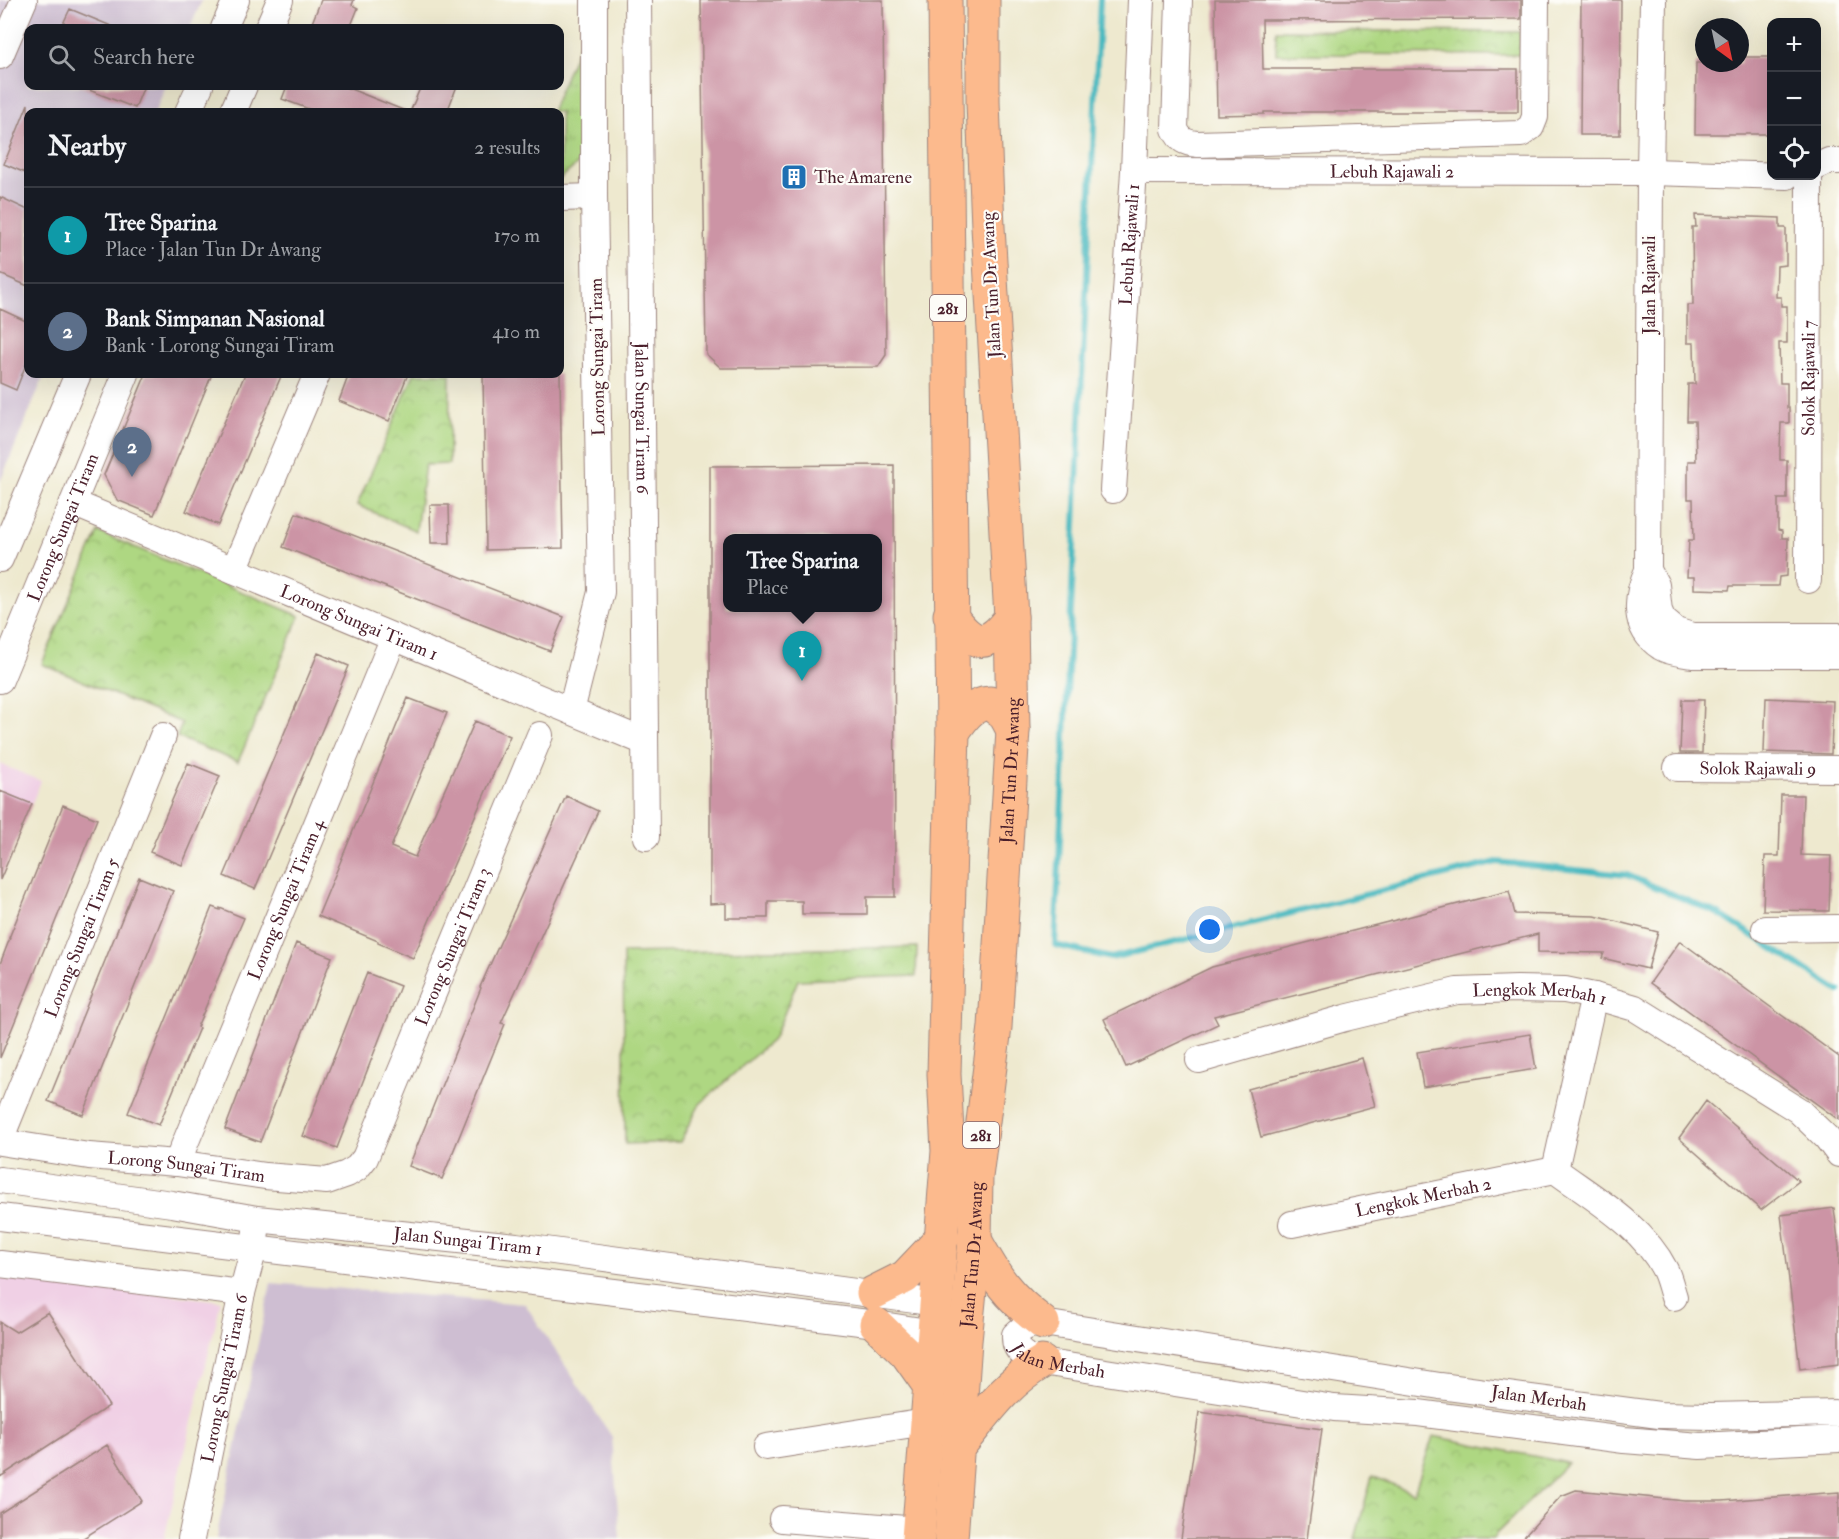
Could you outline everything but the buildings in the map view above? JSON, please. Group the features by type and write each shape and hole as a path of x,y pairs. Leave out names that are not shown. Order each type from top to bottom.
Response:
{"main road":[{"name":"Jalan Tun Dr Awang","path":"918,1535 948,1151 944,1074 953,732 945,0"},
{"name":"Jalan Tun Dr Awang","path":"951,1539 965,1341 975,1240 976,1177 995,1027 1013,730 1011,617 988,227 982,0"},
{"path":"950,615 964,634 973,639 982,640 998,633 1011,617"},
{"path":"953,732 965,714 982,704 990,703 1005,715 1013,730"},
{"path":"929,1385 874,1308 943,1237"},
{"path":"975,1240 1006,1291 1020,1306 1042,1323"},
{"path":"959,1446 1006,1388 1042,1362"}],"street":[{"path":"0,56 24,0"},
{"path":"226,24 236,0"},
{"path":"270,24 280,0"},
{"name":"Lorong Sungai Tiram","path":"571,711 601,592 594,197 594,0"},
{"name":"Jalan Sungai Tiram 6","path":"638,0 646,837"},
{"name":"Lebuh Rajawali 1","path":"1113,490 1134,171 1141,0"},
{"path":"1179,0 1175,129 1179,138 1187,143 1198,144 1521,134 1531,127 1535,117 1536,0"},
{"name":"Jalan Rajawali","path":"1653,0 1648,570 1639,589 1640,619 1646,632 1660,646 1673,652 1693,655 1839,655"},
{"path":"190,108 198,90"},
{"path":"235,108 242,90"},
{"path":"1821,164 1839,161"},
{"name":"Lebuh Rajawali 2","path":"1134,171 1650,172 1767,175"},
{"name":"Solok Rajawali 7","path":"1808,580 1809,180"},
{"path":"564,198 594,197"},
{"path":"1,553 76,378"},
{"name":"Lorong Sungai Tiram","path":"0,680 124,378"},
{"path":"234,570 315,378"},
{"name":"Lorong Sungai Tiram 1","path":"73,502 645,742"},
{"name":"Jalan Rajawali","path":"1648,570 1656,585 1659,611 1663,620 1676,631 1692,636 1839,636"},
{"name":"Lorong Sungai Tiram 4","path":"177,1164 394,637"},
{"name":"Lorong Sungai Tiram 3","path":"365,1158 540,735"},
{"name":"Lorong Sungai Tiram 5","path":"0,1141 163,736"},
{"name":"Solok Rajawali 9","path":"1677,768 1839,769"},
{"path":"1765,929 1839,928"},
{"name":"Lengkok Merbah 1","path":"1199,1060 1346,1018 1457,992 1517,989 1565,990 1635,1008 1798,1110 1827,1138 1839,1154"},
{"path":"1594,996 1555,1170 1628,1224 1649,1247 1665,1270 1674,1297"},
{"name":"Lorong Sungai Tiram","path":"0,1141 89,1156 327,1181 357,1168 365,1158"},
{"name":"Lengkok Merbah 2","path":"1292,1224 1555,1170"},
{"name":"Jalan Sungai Tiram 1","path":"0,1180 172,1203 257,1219 516,1246 935,1318"},
{"name":"Jalan Sungai Tiram 1","path":"0,1217 254,1248 874,1308"},
{"name":"Lorong Sungai Tiram 6","path":"191,1539 242,1293 254,1248 257,1219"},
{"path":"0,1264 242,1293"},
{"name":"Jalan Merbah","path":"1839,1413 1710,1416 1650,1414 1440,1386 1042,1323 1030,1324 1022,1328 1015,1335 1014,1343 1017,1350 1026,1358 1042,1362 1334,1408 1418,1413 1624,1440 1700,1446 1839,1439"},
{"path":"766,1447 926,1422"},
{"path":"782,1519 918,1535"}],"shaded area":[{"path":"0,0 202,0 192,24 24,24 24,90 164,90 157,108 24,108 24,378 43,378 0,482"},
{"path":"0,764 41,781 0,881"},
{"path":"0,1274 221,1301 164,1539 0,1539"},
{"path":"271,1283 525,1304 612,1437 620,1539 216,1539"}],"green space":[{"path":"1276,30 1520,32 1520,55 1276,54"},
{"path":"579,44 582,160 564,176 564,108 553,108 560,90 564,90 564,80"},
{"path":"412,378 450,378 449,464 425,465 416,531 357,505"},
{"path":"98,532 300,616 238,762 177,737 182,723 42,664"},
{"path":"917,947 916,976 798,980 774,1038 700,1104 680,1142 625,1144 623,953"},
{"path":"1433,1436 1568,1463 1495,1535 1494,1539 1355,1539 1372,1476 1414,1493"}],"waterway":[{"path":"1100,0 1055,945 1111,958 1497,862 1627,875 1719,914 1839,991"}],"place":[{"name":"The Amarene","path":"794,177"},
{"name":"Bank Simpanan Nasional","path":"132,477"},
{"name":"Tree Sparina","path":"802,681"}]}
